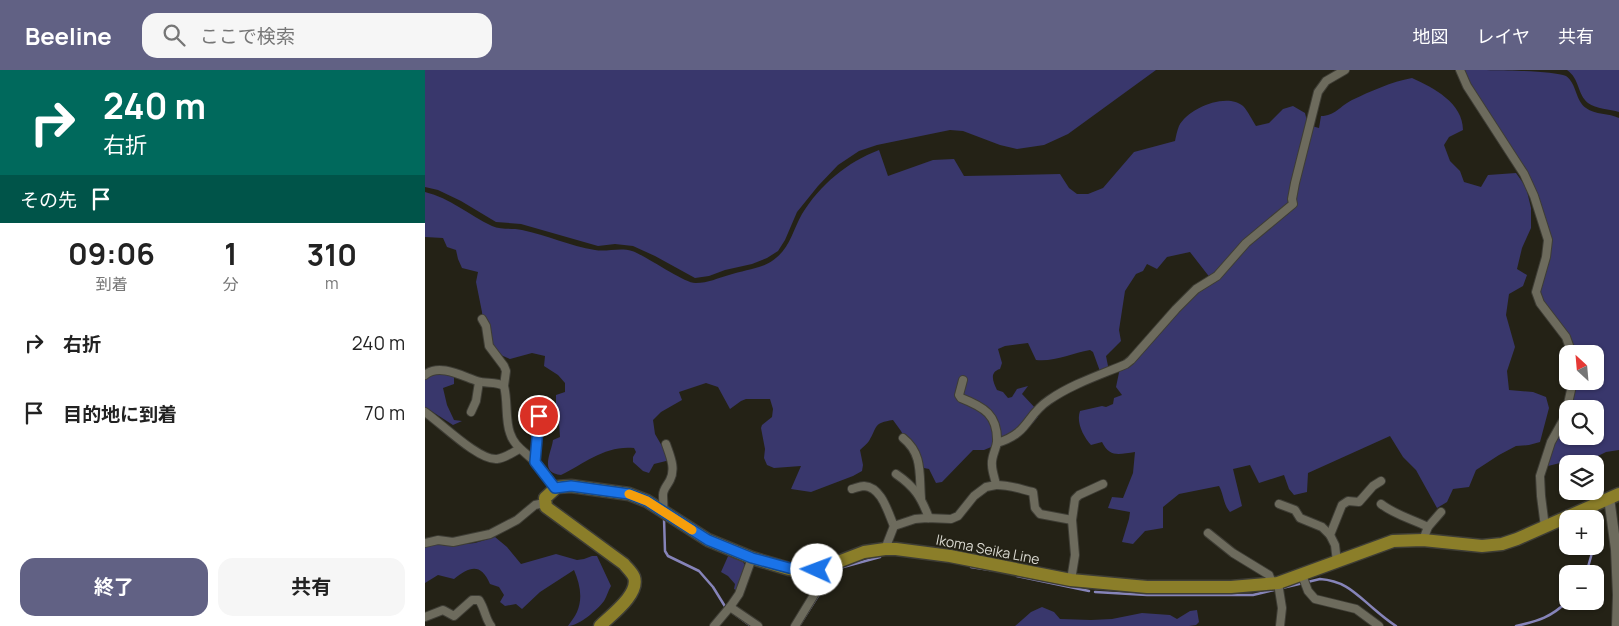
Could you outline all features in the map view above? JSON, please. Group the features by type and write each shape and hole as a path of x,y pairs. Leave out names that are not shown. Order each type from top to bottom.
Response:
{"main road":[{"name":"Ikoma Seika Line","path":"555,488 571,486 629,494 647,501 708,540 752,558 789,568 805,570 827,567 864,552 885,549 949,556 1071,580 1147,587 1231,588 1275,583 1302,575 1393,540 1423,540 1482,546 1502,544 1614,496"},
{"path":"555,488 545,498 544,503 549,510 624,564 633,576 634,589 630,596 600,626"}],"street":[{"path":"997,443 1014,437 1022,431 1039,408 1050,399 1131,360 1176,309 1196,290 1217,276 1246,243 1293,204 1295,183 1318,92 1326,81 1345,70"},
{"path":"1461,70 1467,86 1524,174 1534,196 1548,240 1547,257 1536,292 1541,303 1566,337 1569,345"},
{"path":"482,319 486,326 489,346 506,371 504,386 509,431 519,449 535,462 555,488"},
{"path":"425,375 431,370 441,370 456,373 479,382 499,383 504,386"},
{"path":"963,380 959,395 961,398 990,414 993,422 997,443 992,458 992,467 996,484"},
{"path":"471,412 476,401 479,382"},
{"path":"1545,527 1540,476 1551,442 1565,416 1571,390"},
{"path":"535,462 538,410"},
{"path":"425,412 476,452 496,459 519,449"},
{"path":"903,438 912,445 919,460 921,498"},
{"path":"663,512 665,503 663,496 665,487 671,479 673,467 666,444"},
{"path":"896,474 912,486 921,498 929,518"},
{"path":"1330,535 1342,505 1347,501 1359,502 1373,486 1381,481"},
{"path":"894,526 915,519 951,519 958,516 974,496 986,487 996,484 1011,485 1015,488 1033,492 1035,508 1040,514 1072,520"},
{"path":"1071,580 1075,555 1072,520 1075,499 1079,495 1103,484"},
{"path":"852,489 864,486 871,488 879,494 894,526 885,549"},
{"path":"1614,496 1618,595 1617,626"},
{"path":"425,543 438,540 453,542 490,534 517,520 535,505 544,503"},
{"path":"1279,504 1295,510 1300,518 1322,527 1330,535 1335,545 1337,562"},
{"path":"1381,504 1392,513 1409,518 1428,527"},
{"path":"1423,540 1428,527 1441,512"},
{"path":"1208,533 1233,553 1269,575 1275,583 1282,608 1280,626"},
{"path":"714,626 739,594 752,558"},
{"path":"795,626 817,590 827,567"},
{"path":"1302,575 1308,591 1315,598 1356,609 1379,626"},
{"path":"425,618 443,610 454,616 472,600 479,600 486,619 491,626"},
{"path":"730,607 758,626"}],"shaded area":[{"path":"425,70 1156,70 1068,134 1044,145 1017,149 1000,145 963,131 950,130 877,145 859,151 838,165 818,186 797,212 778,251 752,264 695,278 633,246 615,244 598,246 521,224 496,222 461,201 438,190 425,187"},
{"path":"1464,70 1533,71 1558,74 1570,79 1582,105 1586,108 1594,112 1619,118 1619,450 1600,455 1559,455 1559,463 1548,466 1554,443 1559,433 1559,445 1604,445 1604,400 1572,400 1574,390 1604,390 1604,345 1572,345 1568,335 1543,302 1539,292 1549,258 1527,172 1470,84"},
{"path":"1567,70 1619,70 1619,112 1599,108 1588,103 1584,99 1574,78"},
{"path":"1412,78 1446,98 1453,104 1462,120 1463,130 1449,137 1444,145 1450,161 1460,171 1464,182 1481,187 1488,175 1516,173 1526,187 1531,208 1531,228 1522,248 1517,269 1527,275 1523,286 1509,294 1506,315 1515,347 1507,371 1509,390 1533,392 1546,397 1549,408 1540,442 1516,446 1499,455 1476,470 1469,487 1453,489 1447,502 1437,508 1416,470 1403,457 1390,436 1308,473 1307,492 1294,495 1289,489 1284,475 1259,483 1250,465 1233,469 1242,506 1230,512 1219,486 1179,494 1163,507 1163,528 1145,531 1133,544 1122,542 1130,512 1108,508 1112,497 1123,498 1133,473 1135,452 1116,454 1108,451 1102,442 1091,445 1081,429 1079,415 1080,411 1113,404 1114,398 1122,395 1116,387 1121,363 1211,279 1190,252 1167,257 1157,269 1147,264 1143,271 1136,274 1125,291 1119,330 1121,341 1106,356 1109,371 1101,374 1093,352 1090,350 1057,359 1036,360 1028,343 1005,346 998,349 1002,363 1000,369 994,372 993,375 997,390 1003,392 1008,398 1012,397 1017,389 1028,386 1022,394 1038,411 1038,417 1033,423 1025,426 1008,440 984,450 973,450 942,482 936,483 929,469 919,467 901,431 893,420 879,424 869,441 860,450 863,465 862,471 811,492 791,489 801,466 774,468 767,465 764,458 765,449 761,428 772,417 773,409 770,399 746,399 730,409 718,387 706,383 679,392 682,400 661,412 653,420 655,434 670,460 654,464 649,473 643,471 633,462 636,452 634,448 614,449 596,456 561,475 550,471 548,462 553,440 560,437 559,423 552,416 552,409 556,405 556,395 565,392 565,383 558,375 544,366 545,356 532,353 510,359 503,356 485,341 476,282 478,272 462,268 456,250 447,247 443,238 425,237 425,192 443,198 496,227 522,230 595,250 623,249 632,251 683,279 696,283 705,282 757,268 772,261 787,246 802,214 817,193 845,168 879,150 888,176 933,160 954,159 964,176 1060,174 1069,188 1077,194 1088,194 1103,188 1134,152 1175,141 1179,126 1184,119 1208,104 1218,101 1236,102 1245,108 1256,126 1269,123 1283,109 1293,106 1305,113 1308,125 1319,128 1321,116 1334,113 1348,102 1374,90"},
{"path":"425,373 454,373 454,384 443,388 447,405 454,420 462,421 453,425 425,407"},
{"path":"495,537 507,547 521,564 556,554 577,560 597,556 611,586 604,601 582,620 568,626 576,614 580,602 578,580 574,570 540,592 522,609 516,604 505,606 500,602 504,595 499,587 490,584 487,577 479,570 470,569 454,579 438,575 425,583 425,540 446,546 475,543"},
{"path":"729,554 743,562 746,567 738,591 734,589 735,584 728,576 721,572"},
{"path":"1042,607 1054,612 1060,619 1091,620 1112,619 1142,613 1170,615 1177,619 1190,611 1197,610 1199,622 1196,625 1189,626 1015,626 1031,612"}],"waterway":[{"path":"664,518 665,551 668,556 699,571 713,587 726,608"},
{"path":"1589,565 1591,555"},
{"path":"799,626 821,591 828,574 836,569 880,557"},
{"path":"971,567 990,570"},
{"path":"1017,576 1089,591"},
{"path":"1095,592 1147,595 1253,595 1320,579 1329,580 1344,585 1356,593 1396,626"},
{"path":"1516,626 1544,618 1559,608"},
{"path":"733,613 751,626"}],"slow traffic":[{"path":"629,494 647,501 692,530"}],"route":[{"path":"539,416 535,462 551,480 555,488 571,486 629,494 647,501 708,540 721,546 752,558 789,568 817,570"}]}
